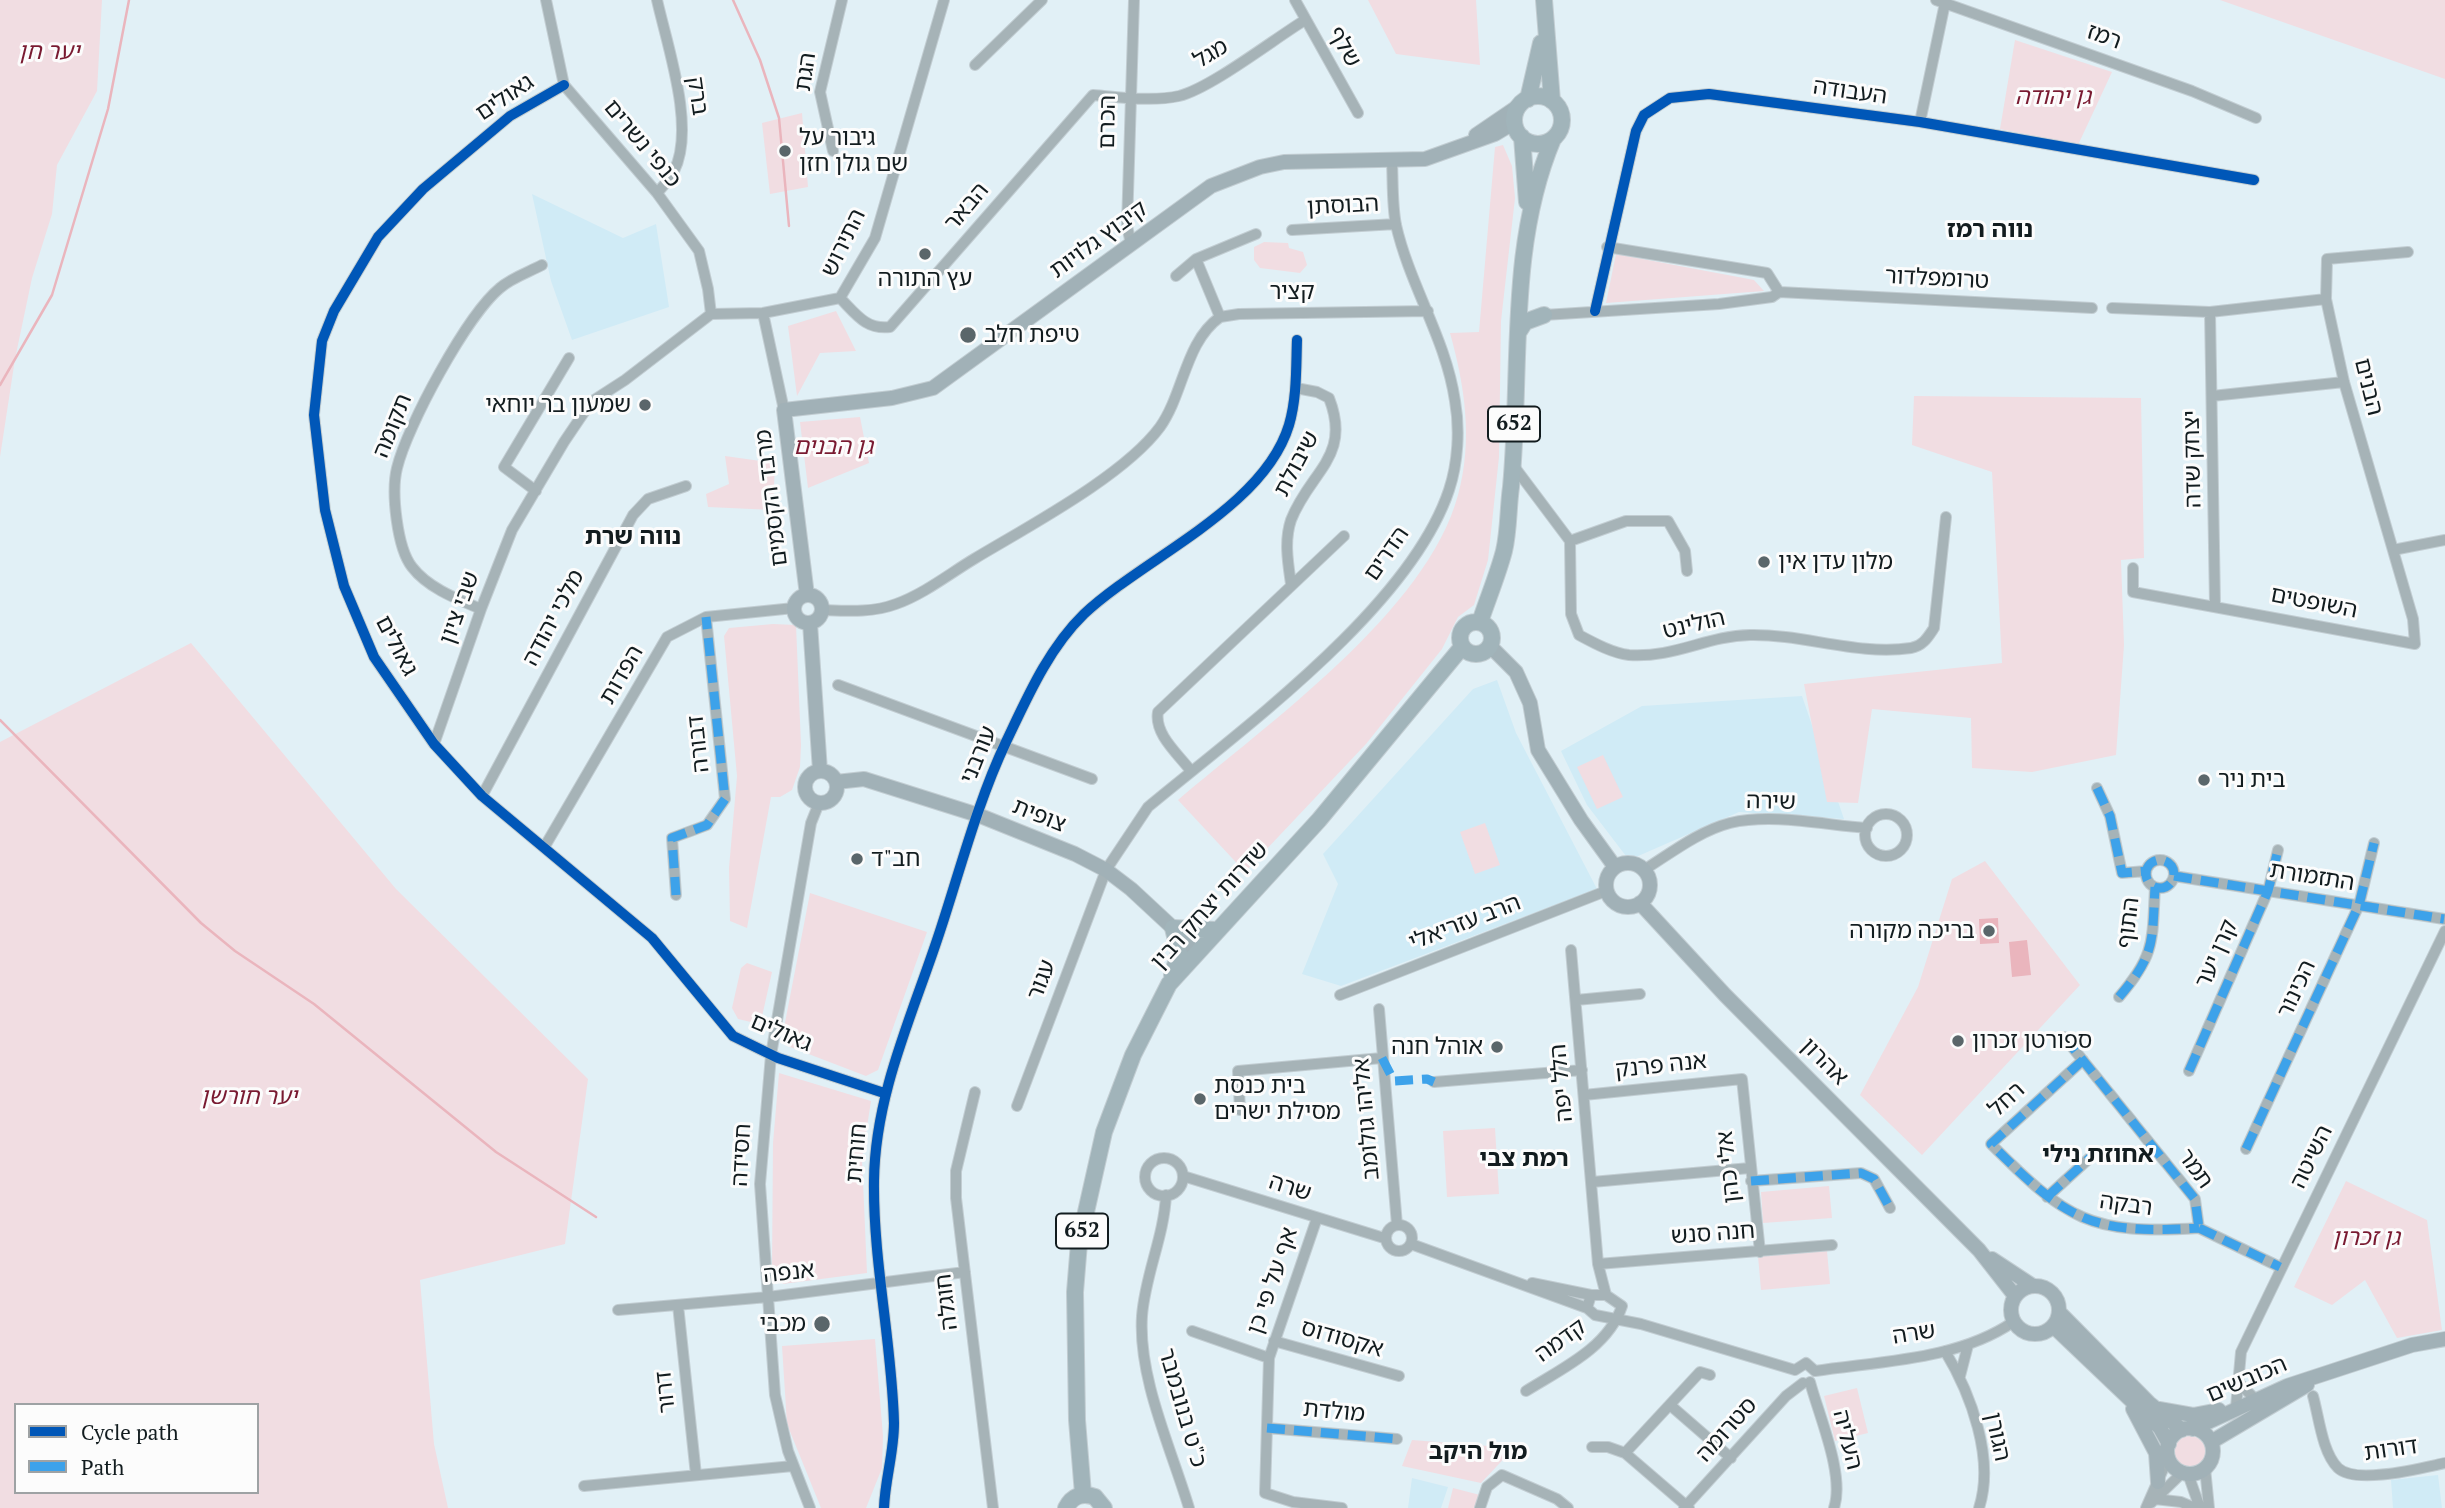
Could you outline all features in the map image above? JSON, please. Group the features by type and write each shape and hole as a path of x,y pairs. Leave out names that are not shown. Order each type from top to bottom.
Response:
{"main road":[{"name":"652","path":"1480,622 1504,549 1513,464 1518,333 1528,222 1538,173 1560,129 1562,117 1552,101 1544,31 1544,0"},
{"name":"652","path":"1528,222 1518,130 1544,31"},
{"path":"1524,102 1540,96 1552,101"},
{"path":"1518,130 1537,144 1553,139"},
{"path":"1518,333 1525,322 1544,314 1521,296"},
{"path":"1469,622 1480,622 1492,632 1490,646 1476,654 1462,647 1461,630 1469,622"},
{"name":"שדרות יצחק רבין","path":"1083,1494 1077,1420 1075,1292 1079,1243 1104,1132 1133,1055 1169,984 1319,820 1462,647"},
{"path":"1169,984 1178,953 1173,928 1216,930"},
{"path":"1066,1508 1071,1500 1083,1494 1095,1497 1104,1508"}],"street":[{"name":"כנפי נשרים","path":"546,0 564,85 657,193 699,250 711,314"},
{"name":"ברק","path":"657,0 680,105 681,143 674,170 657,193"},
{"name":"הגת","path":"833,151 820,92 842,0"},
{"name":"התירוש","path":"711,314 763,313 840,298 875,238 944,0"},
{"path":"975,65 1042,0"},
{"name":"הכרם","path":"1131,244 1127,226 1134,0"},
{"name":"שלף","path":"1295,0 1357,113"},
{"path":"1920,122 1941,2"},
{"name":"רמז","path":"1941,2 2192,91 2256,118"},
{"name":"מגל","path":"1129,98 1180,96 1220,76 1305,20"},
{"name":"גאולים","path":"564,85 510,116 414,198 378,237 334,311 322,341 314,415 325,510 344,586 374,657 434,744 482,796 652,938 733,1036 771,1055 884,1093"},
{"name":"הבאר","path":"840,298 866,324 878,329 890,327 1093,94 1129,98"},
{"name":"העבודה","path":"1595,311 1607,247 1636,131 1644,115 1670,98 1709,94 1920,122 2254,180"},
{"name":"קיבוץ גלויות","path":"1454,149 1524,102"},
{"name":"קיבוץ גלויות","path":"784,410 891,398 933,388 1211,186 1260,167 1284,162 1392,162 1425,159 1495,134 1518,130"},
{"name":"הדרים","path":"1106,870 1148,807 1318,663 1373,608 1435,522 1454,470 1457,434 1450,372 1396,224 1392,162"},
{"name":"הבוסתן","path":"1292,230 1396,224"},
{"path":"1176,276 1196,259 1256,234"},
{"path":"1607,247 1767,273 1779,292"},
{"name":"הבנים","path":"2393,550 2344,382 2326,299 2327,259 2409,252"},
{"path":"822,610 875,610 913,596 1044,517 1114,469 1159,429 1178,393 1202,334 1220,317 1196,259"},
{"name":"תקומה","path":"481,609 436,587 412,567 401,544 396,471 406,439 423,405 472,320 500,288 542,265"},
{"name":"טרומפלדור","path":"1544,314 1719,304 1772,297 1779,292 2092,308"},
{"path":"2112,308 2210,312 2326,299"},
{"name":"קציר","path":"1220,317 1239,313 1428,311"},
{"name":"יצחק שדה","path":"2210,312 2215,605"},
{"name":"מרבד הקסמים","path":"763,313 784,410 807,595"},
{"name":"שבי ציון","path":"434,744 512,530 564,442 591,402 625,380 711,314"},
{"name":"עורבני","path":"978,816 1004,745 1021,712 1050,657 1082,616 1239,498 1270,464 1289,425 1296,388 1297,341"},
{"path":"536,492 504,467 569,358"},
{"path":"2212,396 2344,382"},
{"name":"שיבולת","path":"1291,584 1287,541 1291,522 1327,462 1338,433 1329,398 1317,392 1296,388"},
{"path":"1513,464 1570,541 1626,521 1668,521 1685,551 1686,571"},
{"name":"מלכי יהודה","path":"482,796 633,515 648,499 686,486"},
{"name":"הולינט","path":"1570,541 1571,614 1579,635 1626,655 1667,654 1729,636 1754,635 1816,640 1882,650 1915,648 1925,641 1934,628 1946,517"},
{"path":"1191,771 1161,733 1156,722 1157,712 1344,536"},
{"path":"2393,550 2445,540"},
{"name":"השופטים","path":"2133,568 2133,592 2415,644 2413,619 2393,550"},
{"path":"807,595 816,597 822,610 817,620 810,623 797,617 794,608 800,598 807,595"},
{"name":"הפדות","path":"545,846 667,637 706,617 794,608"},
{"name":"דבורה","path":"676,895 672,838 707,825 724,799 706,617"},
{"path":"810,623 820,771"},
{"path":"1490,646 1516,672 1530,704 1538,750 1581,821 1615,867"},
{"name":"עורבני","path":"838,685 1091,779"},
{"path":"820,771 832,775 836,782 837,790 832,799 819,803 810,798 805,784 810,775 820,771"},
{"name":"צופית","path":"836,782 864,779 978,816 1106,870 1173,928 1195,953"},
{"path":"2097,788 2110,816 2122,873 2146,871"},
{"name":"חסידה","path":"810,1508 793,1466 775,1395 760,1184 771,1055 811,823 819,803"},
{"path":"1880,815 1892,815 1907,830 1906,844 1896,854 1882,856 1875,853 1866,842 1867,828 1880,815"},
{"name":"חוחית","path":"884,1508 894,1451 894,1422 880,1283 874,1180 884,1093 978,816"},
{"name":"שירה","path":"1644,870 1705,833 1738,822 1768,821 1867,828"},
{"name":"הכינור","path":"2246,1149 2359,905 2374,843"},
{"name":"קרן יער","path":"2189,1071 2267,891 2278,850"},
{"path":"2160,860 2169,863 2174,876 2167,886 2155,887 2146,879 2146,871 2151,863 2160,860"},
{"path":"1627,863 1644,870 1650,884 1640,903 1620,905 1606,891 1607,877 1615,867 1627,863"},
{"name":"עגור","path":"1017,1106 1106,870"},
{"name":"התזמורת","path":"2174,876 2359,905 2445,923"},
{"name":"התוף","path":"2119,997 2143,969 2151,943 2155,887"},
{"name":"הרב עזריאלי","path":"1340,995 1606,891"},
{"name":"אהרון","path":"1640,903 1725,995 1979,1250 2015,1296"},
{"name":"השיטה","path":"2236,1406 2241,1352 2445,923"},
{"name":"הלל יפה","path":"1572,950 1598,1264 1606,1295 1622,1306 1618,1319"},
{"path":"1576,1000 1640,994"},
{"name":"אליהו גולומב","path":"1379,1009 1397,1225"},
{"name":"תמר","path":"2064,1037 2195,1199 2199,1228 2280,1267"},
{"path":"1240,1110 1238,1071 1382,1058"},
{"name":"רחל","path":"1991,1144 2083,1060"},
{"path":"1434,1082 1582,1070"},
{"name":"אנה פרנק","path":"1584,1095 1742,1079"},
{"name":"אלי כהן","path":"1742,1079 1760,1252"},
{"name":"חוגלה","path":"975,1092 956,1171 993,1508"},
{"name":"רבקה","path":"1991,1144 2066,1212 2104,1226 2161,1230 2199,1228"},
{"path":"2048,1196 2094,1154"},
{"path":"1160,1158 1173,1160 1183,1176 1180,1186 1166,1195 1154,1192 1146,1182 1150,1164 1160,1158"},
{"path":"1592,1182 1750,1168"},
{"path":"1751,1181 1861,1173 1874,1178 1890,1208"},
{"name":"שרה","path":"1183,1176 1384,1238"},
{"name":"כ\"ט בנובמבר","path":"1166,1195 1164,1224 1143,1305 1142,1353 1189,1508"},
{"name":"אף על פי כן","path":"1317,1218 1269,1358 1265,1493 1293,1502 1342,1508"},
{"path":"1397,1225 1409,1231 1411,1244 1406,1251 1385,1245 1384,1238 1390,1228 1397,1225"},
{"path":"1411,1244 1587,1308 1600,1317 1618,1319 1795,1370"},
{"name":"חנה סנש","path":"1598,1264 1832,1245"},
{"name":"אהרון","path":"1979,1250 2033,1286"},
{"name":"אנפה","path":"618,1310 768,1297 965,1272"},
{"path":"1509,1279 1591,1295 1606,1295"},
{"path":"2059,1312 2048,1331 2033,1335 2019,1329 2013,1322 2010,1310 2015,1296 2033,1286 2050,1291 2055,1297 2059,1312 2149,1403 2187,1429 2204,1433 2211,1442 2212,1456 2205,1468 2209,1508"},
{"path":"1587,1308 1591,1295"},
{"name":"דרור","path":"678,1305 695,1475"},
{"path":"1600,1317 1603,1338"},
{"name":"קדמה","path":"1525,1391 1588,1351 1618,1319"},
{"name":"שרה","path":"1795,1370 1806,1363 1815,1371 1945,1351 1968,1345 2013,1322"},
{"path":"2053,1326 2160,1428 2169,1451 2185,1473 2198,1508"},
{"name":"אף על פי כן","path":"1192,1331 1269,1358"},
{"name":"הכובשים","path":"2187,1429 2236,1406 2320,1376 2412,1345 2445,1339"},
{"name":"אקסודוס","path":"1274,1341 1399,1377"},
{"path":"1960,1376 1968,1345"},
{"name":"הגורן","path":"1945,1351 1960,1376 1982,1455 1985,1483 1979,1508"},
{"name":"העליה","path":"1795,1370 1797,1380 1807,1383 1835,1471 1837,1499 1834,1508"},
{"path":"1625,1453 1700,1371 1710,1375"},
{"path":"1807,1383 1815,1371"},
{"name":"הכובשים","path":"2211,1442 2320,1376"},
{"path":"2237,1381 2255,1399"},
{"name":"סטרומה","path":"1687,1507 1786,1396 1807,1383"},
{"path":"2126,1395 2156,1453 2158,1482"},
{"name":"דורות","path":"2313,1396 2328,1453 2339,1469 2357,1476 2445,1463"},
{"path":"2149,1403 2159,1409 2193,1415 2236,1406"},
{"path":"1670,1405 1731,1458"},
{"name":"מולדת","path":"1267,1427 1397,1439"},
{"path":"2149,1505 2169,1451 2187,1429"},
{"path":"1592,1447 1608,1447 1625,1453 1687,1507"},
{"path":"584,1486 793,1466"},
{"path":"2149,1505 2185,1473 2205,1468"},
{"path":"1480,1508 1487,1487 1502,1475 1557,1499 1568,1508"},
{"path":"2149,1505 2181,1502 2198,1508"}],"shaded area":[{"path":"532,194 623,238 656,224 669,307 572,340 551,281"},
{"path":"1497,680 1516,733 1597,889 1341,986 1302,974 1338,884 1323,854 1473,689"},
{"path":"1802,696 1844,819 1739,812 1629,860 1587,805 1561,751 1642,706"},
{"name":"בריכה מקורה","path":"1998,918 1999,943 1980,944 1979,919"},
{"path":"2027,940 2031,975 2012,977 2009,942"},
{"path":"2438,1475 2442,1508 2393,1508 2391,1480"},
{"path":"1412,1478 1448,1487 1441,1508 1408,1508"}],"green space":[{"name":"יער חן","path":"0,0 102,0 97,91 57,165 52,214 32,278 15,359 0,457"},
{"path":"1368,0 1476,0 1480,65 1396,54"},
{"path":"2220,0 2445,0 2445,79"},
{"name":"גן יהודה","path":"2015,40 2112,72 2078,145 2000,129"},
{"name":"גיבור על שם גולן חזן","path":"802,113 808,187 770,194 762,123"},
{"path":"1503,145 1512,166 1515,198 1501,321 1499,457 1488,560 1474,605 1458,617 1442,649 1366,744 1245,872 1178,800 1298,701 1340,662 1414,581 1441,538 1458,495 1463,474 1466,434 1460,373 1450,333 1479,332 1495,147"},
{"path":"1264,242 1288,243 1289,248 1303,252 1307,265 1300,273 1260,268 1254,260 1254,247"},
{"path":"1616,254 1754,280 1764,291 1606,303"},
{"path":"836,311 856,351 820,353 797,396 788,326"},
{"path":"1914,396 2141,398 2144,558 2121,560 2124,645 2116,755 2032,772 1972,768 1971,718 1872,709 1858,803 1827,802 1804,684 2002,663 1992,472 1912,445"},
{"name":"גן הבנים","path":"860,417 869,463 808,488 800,422"},
{"path":"725,456 775,463 773,510 708,507 706,494 729,484"},
{"path":"796,625 800,767 792,790 780,797 771,797 747,928 730,921 729,868 737,776 724,636 729,628"},
{"name":"יער חורשן","path":"191,643 396,889 588,1079 565,1244 420,1280 434,1444 448,1508 0,1508 0,742"},
{"path":"1603,755 1623,797 1597,809 1577,767"},
{"path":"1485,823 1500,865 1475,874 1460,832"},
{"name":"ספורטן זכרון","path":"1985,861 2080,985 1922,1155 1860,1095 1918,987 1952,879"},
{"path":"810,893 927,932 878,1070 866,1076 785,1045 783,1033"},
{"path":"747,963 772,972 761,1021 755,1023 738,1019 732,1008 741,968"},
{"path":"779,1073 871,1101 862,1159 867,1273 783,1284 772,1268 773,1143"},
{"path":"1495,1128 1499,1194 1447,1197 1443,1131"},
{"name":"גן זכרון","path":"2346,1181 2427,1220 2442,1330 2397,1338 2365,1280 2332,1305 2294,1287"},
{"path":"1829,1186 1832,1218 1763,1223 1761,1192"},
{"path":"1827,1251 1830,1284 1761,1290 1758,1256"},
{"path":"875,1339 883,1436 882,1468 866,1508 821,1508 787,1424 782,1346"},
{"path":"1857,1388 1868,1433 1835,1441 1824,1396"},
{"path":"2190,1436 2201,1441 2206,1452 2201,1463 2190,1468 2179,1463 2174,1452 2179,1441"},
{"path":"1412,1440 1514,1448 1481,1483 1402,1466"},
{"path":"1453,1488 1480,1495 1476,1508 1448,1508"}],"waterway":[{"path":"0,385 52,295 108,109 129,0"},
{"path":"733,0 760,60 779,118 789,226"},
{"path":"0,720 201,923 235,951 314,1004 496,1152 596,1217"}],"marked path":[{"path":"676,895 672,838 707,825 725,799 706,617"},
{"path":"2097,788 2110,816 2122,873 2146,871"},
{"path":"2246,1149 2359,905 2374,843"},
{"path":"2189,1071 2268,891 2278,850"},
{"path":"2160,860 2170,864 2174,874 2170,884 2160,888 2150,884 2146,874 2150,864 2160,860"},
{"path":"2174,876 2444,919"},
{"path":"2119,997 2140,969 2150,946 2155,887"},
{"path":"2064,1037 2195,1199 2199,1228"},
{"path":"1382,1058 1394,1081 1427,1079 1434,1082"},
{"path":"2083,1060 1991,1144 2040,1190 2061,1206 2083,1217 2105,1225 2131,1229 2199,1228"},
{"path":"2047,1197 2094,1154"},
{"path":"1751,1181 1861,1173 1874,1179 1890,1208"},
{"path":"2199,1228 2280,1267"},
{"path":"1267,1428 1397,1439"}],"cycle path":[{"path":"564,85 510,116 423,189 378,237 334,311 322,341 314,415 325,510 344,586 374,657 434,744 482,796 652,938 733,1036 778,1058 884,1093"},
{"path":"1595,311 1636,131 1644,115 1670,98 1709,94 1920,122 2254,180"},
{"path":"884,1508 894,1423 876,1242 876,1148 881,1116 898,1053 978,811 996,764 1030,691 1071,628 1109,593 1229,506 1255,482 1276,455 1292,415 1297,340"}],"place":[{"name":"גיבור על שם גולן חזן","path":"785,151"},
{"name":"עץ התורה","path":"925,254"},
{"name":"טיפת חלב","path":"968,335"},
{"name":"שמעון בר יוחאי","path":"645,405"},
{"name":"מלון עדן אין","path":"1764,562"},
{"name":"בית ניר","path":"2204,780"},
{"name":"חב\"ד","path":"857,859"},
{"name":"בריכה מקורה","path":"1989,931"},
{"name":"ספורטן זכרון","path":"1958,1041"},
{"name":"אוהל חנה","path":"1497,1047"},
{"name":"בית כנסת מסילת ישרים","path":"1200,1099"},
{"name":"מכבי","path":"822,1324"}],"district":[{"name":"נווה רמז","path":"1990,230"},
{"name":"נווה שרת","path":"633,537"},
{"name":"אחוזת נילי","path":"2098,1155"},
{"name":"רמת צבי","path":"1524,1159"},
{"name":"מול היקב","path":"1478,1452"}]}
